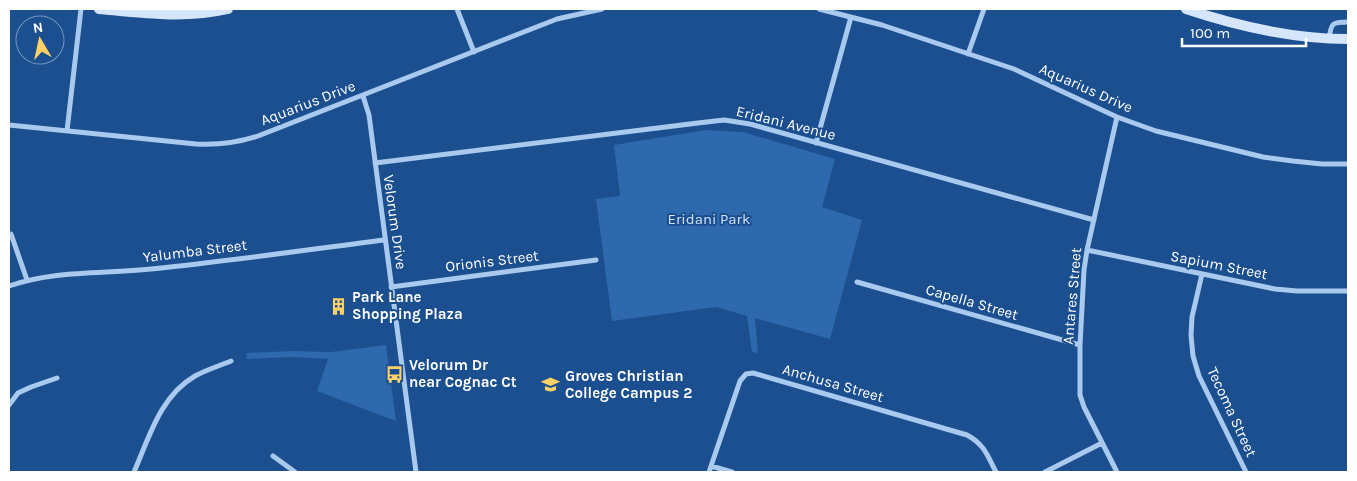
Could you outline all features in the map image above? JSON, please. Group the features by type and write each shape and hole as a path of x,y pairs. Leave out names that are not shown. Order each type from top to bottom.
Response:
{"street":[{"path":"67,131 81,9"},
{"path":"99,9 189,15 228,9"},
{"path":"457,9 474,52"},
{"name":"Aquarius Drive","path":"9,125 196,144 225,144 242,141 557,20 602,9"},
{"name":"Aquarius Drive","path":"820,9 882,25 1014,69 1117,117 1156,132 1263,156 1322,164 1348,164"},
{"path":"968,54 984,9"},
{"path":"1186,9 1220,19 1280,32 1329,39 1348,39"},
{"path":"816,143 852,17"},
{"path":"1329,39 1333,24 1336,22 1348,22"},
{"name":"Velorum Drive","path":"363,96 369,116 416,472"},
{"name":"Antares Street","path":"1117,117 1087,250 1084,270 1080,345 1082,401 1117,472"},
{"name":"Eridani Avenue","path":"374,163 724,120 750,124 1094,220"},
{"path":"11,234 27,280"},
{"name":"Yalumba Street","path":"9,286 47,276 159,268 384,240"},
{"name":"Sapium Street","path":"1087,250 1275,289 1348,291"},
{"name":"Orionis Street","path":"391,287 596,260"},
{"name":"Tecoma Street","path":"1202,274 1192,316 1193,356 1199,376 1246,472"},
{"name":"Capella Street","path":"857,282 1080,345"},
{"path":"134,472 160,412 169,398 195,376 231,361"},
{"name":"Anchusa Street","path":"710,469 740,381 746,374 753,373 966,435 977,440 985,449 996,472"},
{"path":"9,405 18,393 57,378"},
{"path":"1044,472 1102,443"},
{"path":"273,456 295,472"},
{"path":"710,469 732,472"}],"green space":[{"name":"Eridani Park","path":"706,130 743,132 835,159 822,207 862,220 830,339 755,318 758,353 752,352 747,316 716,307 612,321 596,199 620,196 614,145"},
{"path":"386,345 396,421 317,391 328,359 289,357 247,359 246,353 331,352"}],"place":[{"name":"Park Lane Shopping Plaza","path":"338,306"},
{"name":"Velorum Dr near Cognac Ct","path":"395,374"},
{"name":"Groves Christian College Campus 2","path":"551,385"}]}
